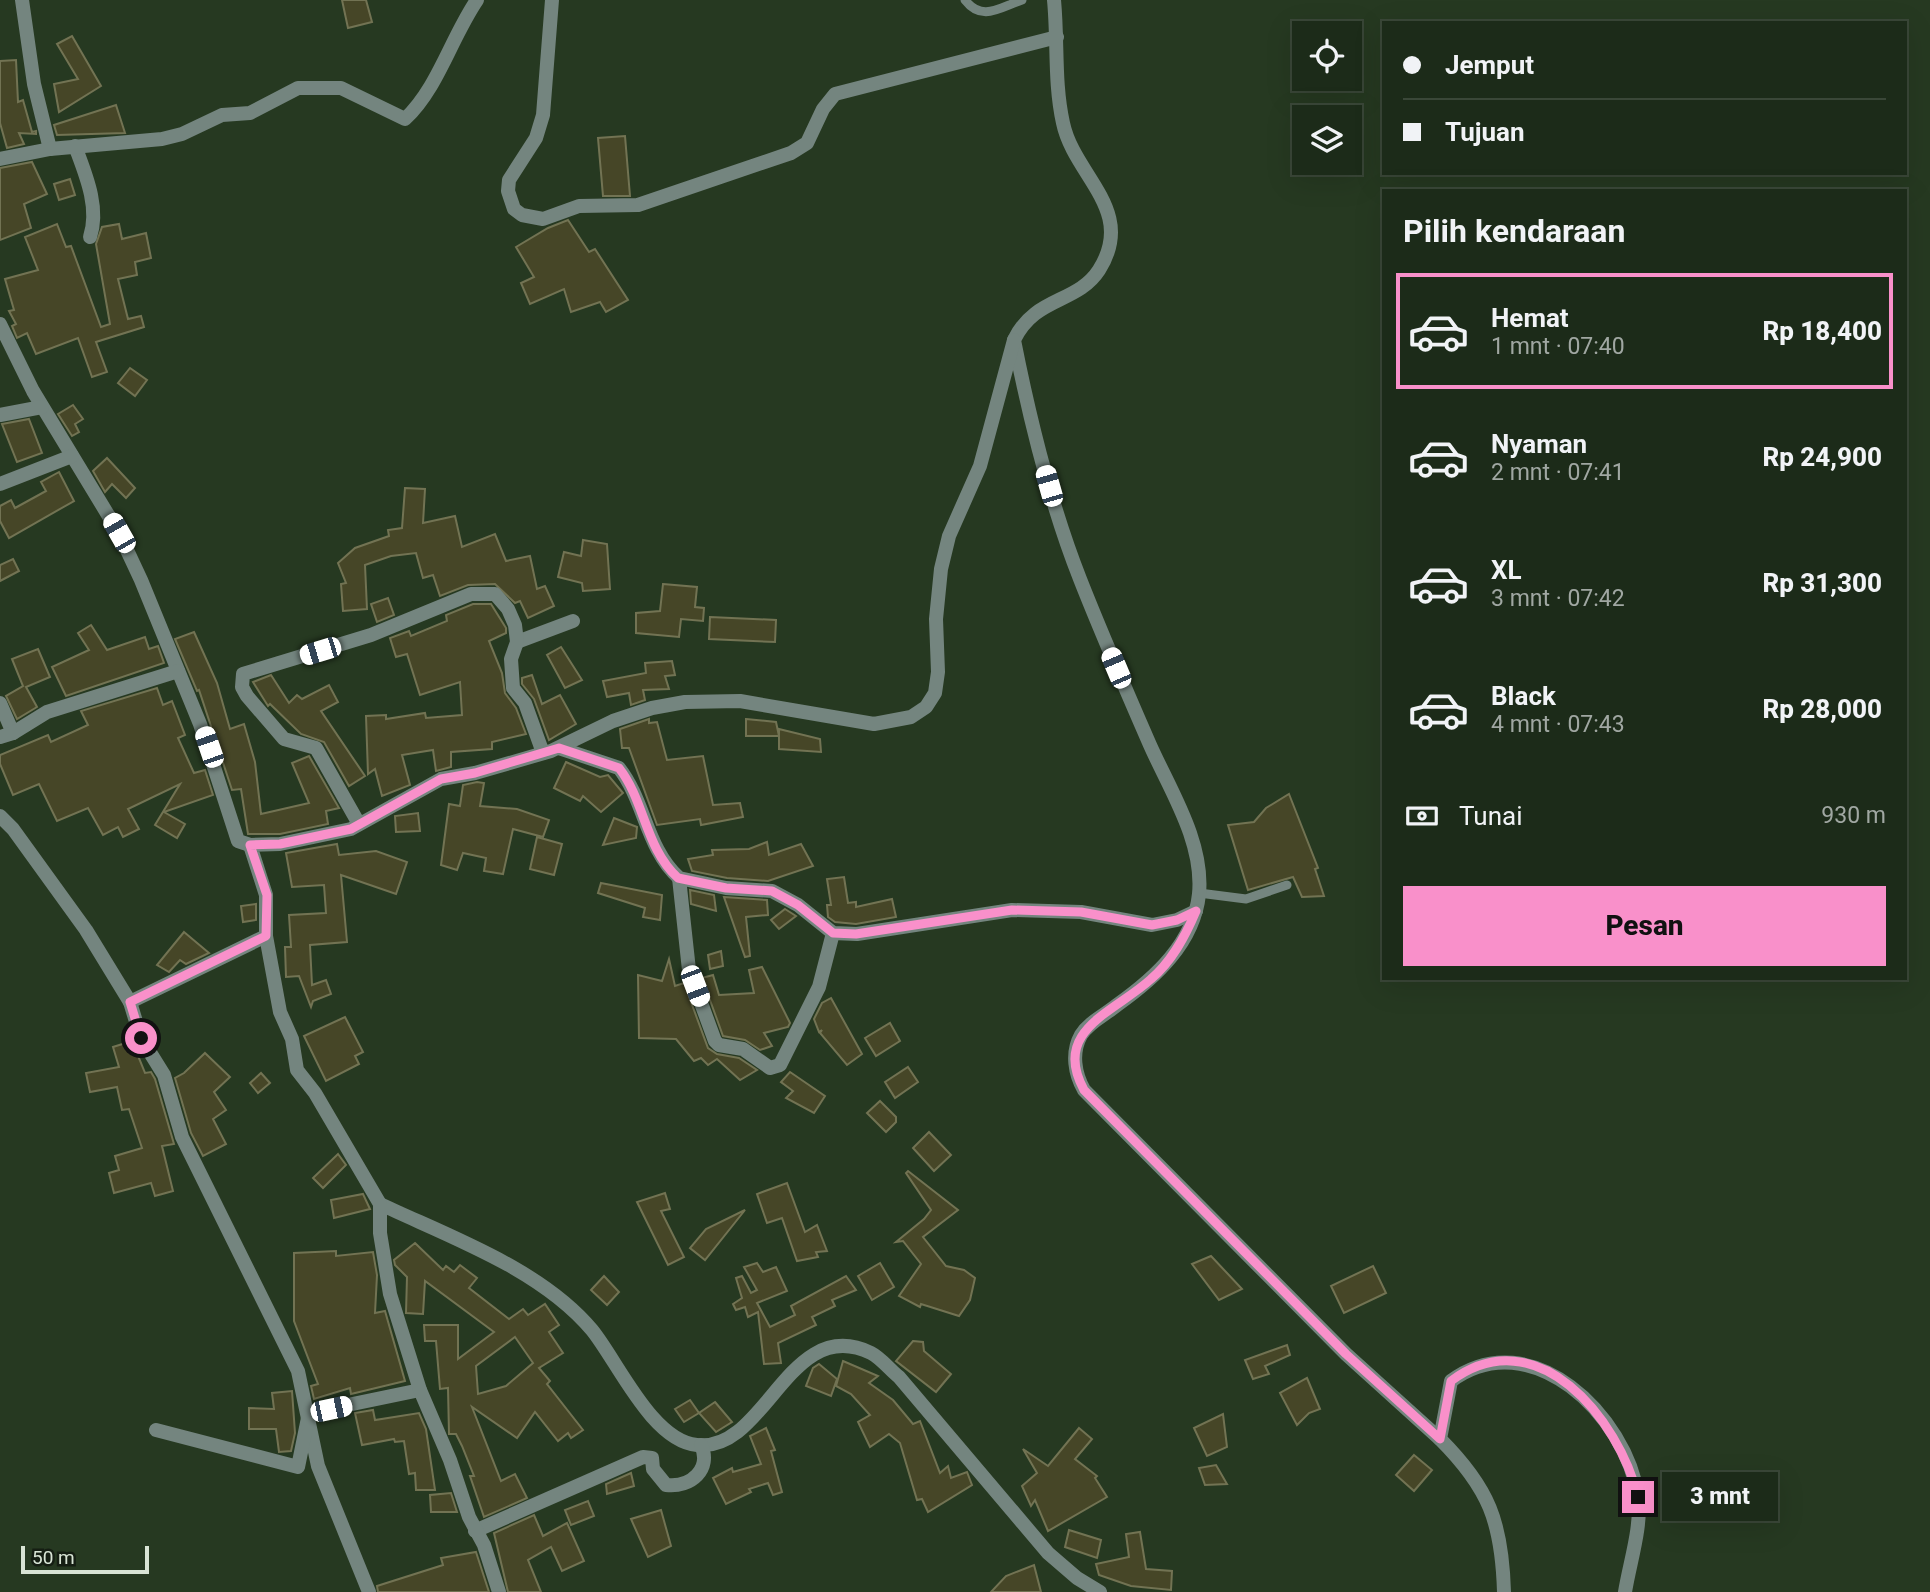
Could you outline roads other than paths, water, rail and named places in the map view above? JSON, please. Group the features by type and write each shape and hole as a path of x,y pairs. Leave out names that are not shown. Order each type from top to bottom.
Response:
{"street":[{"path":"22,0 33,84 50,149"},
{"path":"0,159 50,149 162,139 182,134 222,116 250,113 298,88 341,88 405,118 424,101 451,42 477,0"},
{"path":"552,0 543,115 536,138 509,180 508,191 514,209 522,215 543,219 579,206 638,205 755,166 790,153 807,143 823,109 830,99 840,92 1057,37"},
{"path":"0,324 42,407 119,533 201,724 238,841 250,845 280,844 351,829 441,779 559,748 613,721 652,708 685,702 740,701 771,704 874,724 902,720 926,708 935,693 938,672 936,619 949,536 980,466 1014,340 1028,317 1050,302 1079,290 1097,273 1107,253 1111,233 1102,194 1063,127 1057,91 1054,0"},
{"path":"75,146 92,195 93,228 90,237"},
{"path":"1014,340 1059,519 1079,577 1192,841 1199,865 1196,911 1184,940 1152,979 1088,1026 1077,1046 1076,1075 1084,1090 1346,1354 1440,1439 1479,1481 1489,1503 1500,1545 1504,1592"},
{"path":"0,415 42,407"},
{"path":"0,484 72,456"},
{"path":"359,824 316,748 284,739 247,696 242,687 243,674 371,635 471,594 495,594 508,609 515,625 517,642 511,659 513,688 525,703 543,753"},
{"path":"517,642 573,621"},
{"path":"0,703 7,735 47,712 178,671"},
{"path":"559,748 619,768 633,791 656,850 678,878 689,970 715,1041 719,1045 743,1049 770,1068 780,1065 819,987 833,933"},
{"path":"0,816 13,829 86,930 130,1002 141,1038 163,1074 182,1137 298,1371 309,1413 317,1466 369,1592"},
{"path":"250,845 267,895 266,936 280,1012 292,1039 298,1070 315,1093 380,1204 380,1233 390,1294 420,1390 450,1460 475,1531 484,1545 499,1592"},
{"path":"678,878 726,888 772,891 798,905 833,933 856,934 1012,910 1081,912 1152,925 1177,920 1196,911"},
{"path":"130,1002 266,936"},
{"path":"380,1204 486,1252 559,1300 592,1329 655,1421 678,1438 701,1445 719,1443 746,1425 802,1363 825,1350 845,1346 872,1353 899,1377 1048,1553 1077,1578 1100,1592"},
{"path":"1440,1439 1451,1381 1469,1368 1496,1362 1521,1363 1548,1371 1581,1393 1631,1467 1638,1497 1638,1519 1625,1592"},
{"path":"309,1413 420,1390"},
{"path":"156,1430 298,1467 309,1413"},
{"path":"475,1531 643,1457 652,1458 653,1469 666,1485 679,1484 699,1475 703,1470 706,1459 701,1445"}],"lane":[{"path":"965,0 973,11 980,13 1022,0"},
{"path":"1199,893 1246,899 1287,885"}]}
